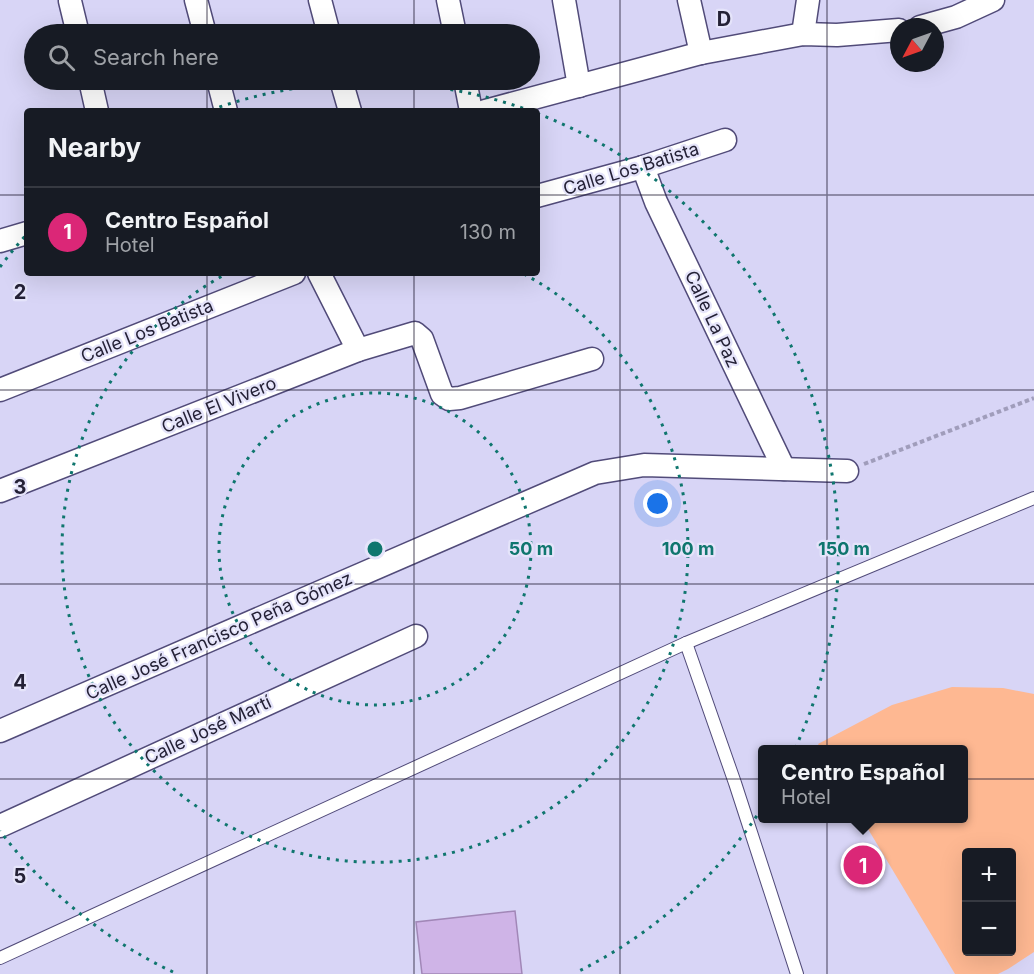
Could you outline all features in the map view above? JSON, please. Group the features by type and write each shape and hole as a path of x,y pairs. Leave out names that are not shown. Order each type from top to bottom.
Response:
{"street":[{"path":"196,0 202,24"},
{"path":"320,0 326,24"},
{"path":"448,0 453,24"},
{"path":"564,0 579,86"},
{"path":"689,0 701,53"},
{"path":"803,34 808,0"},
{"path":"936,18 951,9 993,0"},
{"path":"70,1 76,24"},
{"path":"495,108 701,53 803,34 890,31"},
{"path":"92,90 96,108"},
{"path":"221,90 225,108"},
{"path":"344,90 349,108"},
{"path":"467,90 470,108"},
{"name":"Calle Los Batista","path":"540,195 643,167 725,140"},
{"name":"Calle La Paz","path":"643,167 656,202 784,469"},
{"path":"1,235 24,233"},
{"name":"Calle Los Batista","path":"0,390 286,276"},
{"path":"321,276 358,350"},
{"name":"Calle El Vivero","path":"0,491 358,350 415,333 422,339 442,394 449,399 460,398 592,358"},
{"name":"Calle José Francisco Peña Gómez","path":"0,731 595,473 644,465 847,471"},
{"name":"Calle José Martí","path":"0,826 416,636"}],"lane":[{"path":"0,958 686,642 1034,498"},
{"path":"686,642 797,974"}],"path":[{"path":"847,471 1034,398"}],"shaded area":[{"path":"952,687 1003,688 1034,694 1034,952 998,974 955,974 864,823 968,823 968,745 818,745 892,705"}],"building":[{"path":"515,911 522,974 422,974 416,922"}],"place":[{"name":"Centro Español","path":"863,865"}]}
